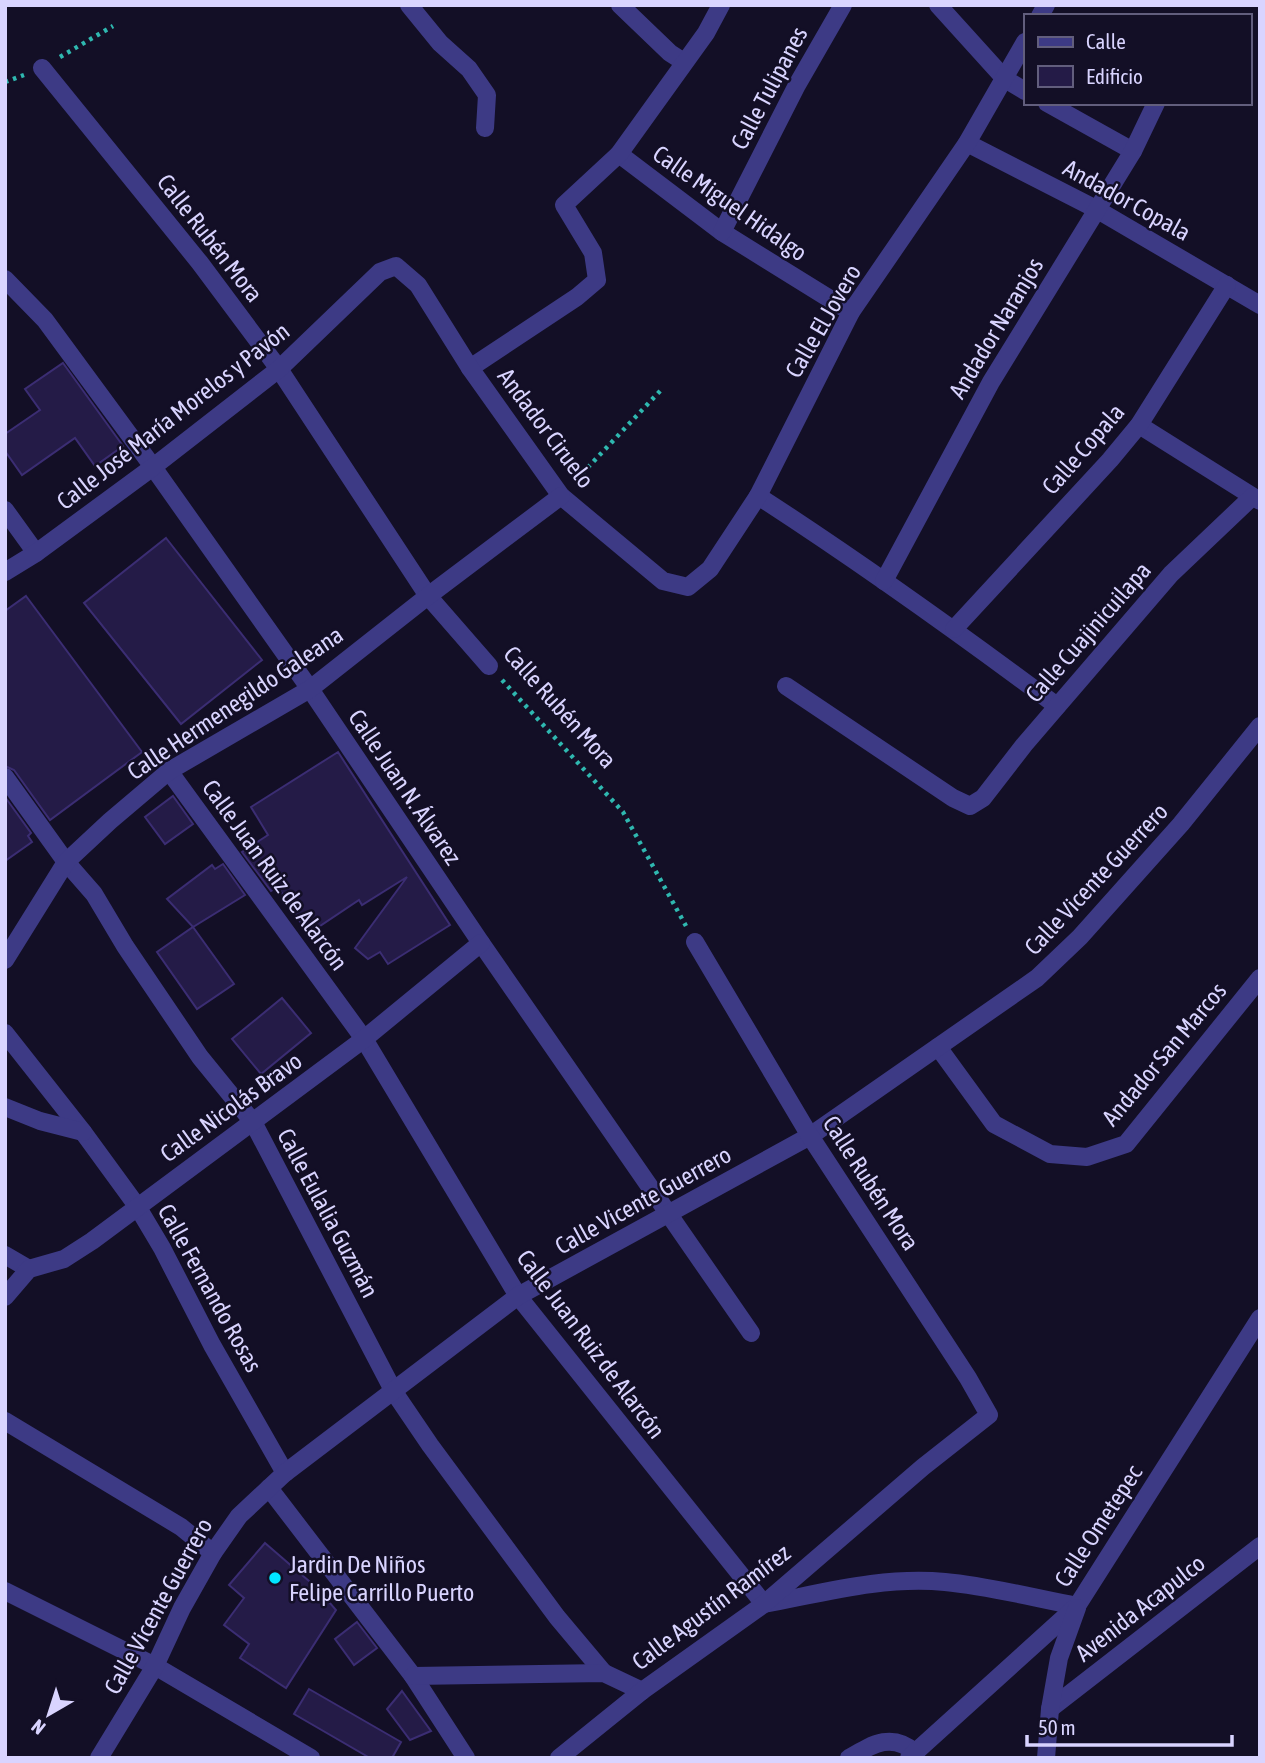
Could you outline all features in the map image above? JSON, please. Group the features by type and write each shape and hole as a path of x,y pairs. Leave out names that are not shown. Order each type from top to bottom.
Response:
{"street":[{"path":"409,5 440,43 469,69 487,95 485,128"},
{"path":"620,5 670,53 684,62"},
{"path":"470,368 577,298 597,280 593,253 564,205 619,154 706,33 721,5"},
{"name":"Calle Tulipanes","path":"722,232 797,85 843,5"},
{"path":"938,5 1005,79 1024,90"},
{"name":"Calle El Jovero","path":"688,587 710,569 758,496 851,312 967,143 1024,44"},
{"name":"Calle Rubén Mora","path":"42,68 200,263 279,369 428,596 489,666"},
{"name":"Andador Copala","path":"1051,105 1133,151"},
{"name":"Andador Naranjos","path":"884,581 991,382 1133,151 1155,105"},
{"name":"Andador Copala","path":"967,143 1096,209 1260,305"},
{"name":"Calle Miguel Hidalgo","path":"619,154 722,232 851,312"},
{"name":"Calle José María Morelos y Pavón","path":"5,572 36,553 153,467 279,369 380,272 396,266"},
{"name":"Andador Ciruelo","path":"396,266 418,285 470,368 561,496 663,581 688,587"},
{"name":"Calle Juan N. Álvarez","path":"5,279 46,320 153,467 310,689 481,943 751,1332"},
{"name":"Calle Copala","path":"954,629 1139,425 1227,285"},
{"path":"1139,425 1256,499"},
{"name":"Calle Hermenegildo Galeana","path":"5,960 66,862 169,771 310,689 561,496"},
{"path":"758,496 837,547 954,629 1057,706"},
{"name":"Calle Cuajinicuilapa","path":"786,686 953,798 970,806 983,798 1057,706 1171,574 1256,499"},
{"path":"5,510 36,553"},
{"name":"Calle Vicente Guerrero","path":"99,1758 155,1666 182,1608 213,1553 239,1516 285,1473 519,1296 810,1136 1037,978 1080,937 1181,824 1260,726"},
{"name":"Calle Juan Ruiz de Alarcón","path":"169,771 364,1039 519,1296 764,1604"},
{"name":"Calle Eulalia Guzmán","path":"5,777 66,862 94,894 125,946 200,1057 253,1122 394,1392 557,1617 604,1673"},
{"name":"Calle Rubén Mora","path":"695,942 810,1136 989,1415"},
{"name":"Calle Nicolás Bravo","path":"29,1269 64,1259 92,1241 364,1039 481,943"},
{"name":"Andador San Marcos","path":"938,1047 994,1124 1050,1154 1087,1157 1126,1144 1260,978"},
{"name":"Calle Fernando Rosas","path":"5,1033 137,1206 285,1473"},
{"path":"5,1107 40,1121 83,1132"},
{"path":"5,1255 29,1269 5,1297"},
{"name":"Calle Ometepec","path":"913,1755 1077,1606 1260,1318"},
{"name":"Calle Agustín Ramírez","path":"413,1676 604,1673 642,1691 764,1604 923,1467 989,1415"},
{"path":"5,1421 181,1527 213,1553"},
{"path":"269,1488 413,1676 466,1758"},
{"name":"Avenida Acapulco","path":"1050,1709 1260,1546"},
{"path":"764,1604 851,1586 885,1582 944,1581 1077,1606 1059,1658 1050,1709 1046,1758"},
{"path":"5,1591 155,1666 311,1758"},
{"path":"559,1758 642,1691"},
{"path":"849,1758 870,1746 891,1741 904,1743 913,1755"}],"path":[{"path":"561,496 661,390"},
{"name":"Calle Rubén Mora","path":"489,666 623,813 695,942"}],"building":[{"path":"63,363 123,446 95,466 75,438 22,475 5,451 5,434 40,410 25,389"},
{"path":"166,538 262,660 181,724 84,603"},
{"path":"26,596 142,752 50,820 14,770 5,766 5,611"},
{"path":"338,752 450,925 388,964 380,952 368,959 355,948 407,877 362,905 359,900 308,934 278,887 271,891 242,852 268,835 251,807"},
{"path":"173,796 193,824 165,844 145,817"},
{"path":"5,797 31,833 28,836 32,842 5,861"},
{"path":"223,864 245,895 193,927 167,899 212,865 215,869"},
{"path":"193,927 234,984 197,1009 157,952"},
{"path":"282,998 311,1033 261,1074 232,1039"},
{"path":"265,1543 317,1588 336,1610 286,1688 240,1658 249,1644 224,1625 244,1598 229,1585"},
{"path":"357,1622 377,1648 354,1665 335,1639"},
{"path":"309,1689 401,1742 392,1758 370,1758 294,1714"},
{"path":"402,1691 431,1731 410,1740 387,1709"}],"place":[{"name":"Jardin De Niños Felipe Carrillo Puerto","path":"275,1578"}]}
